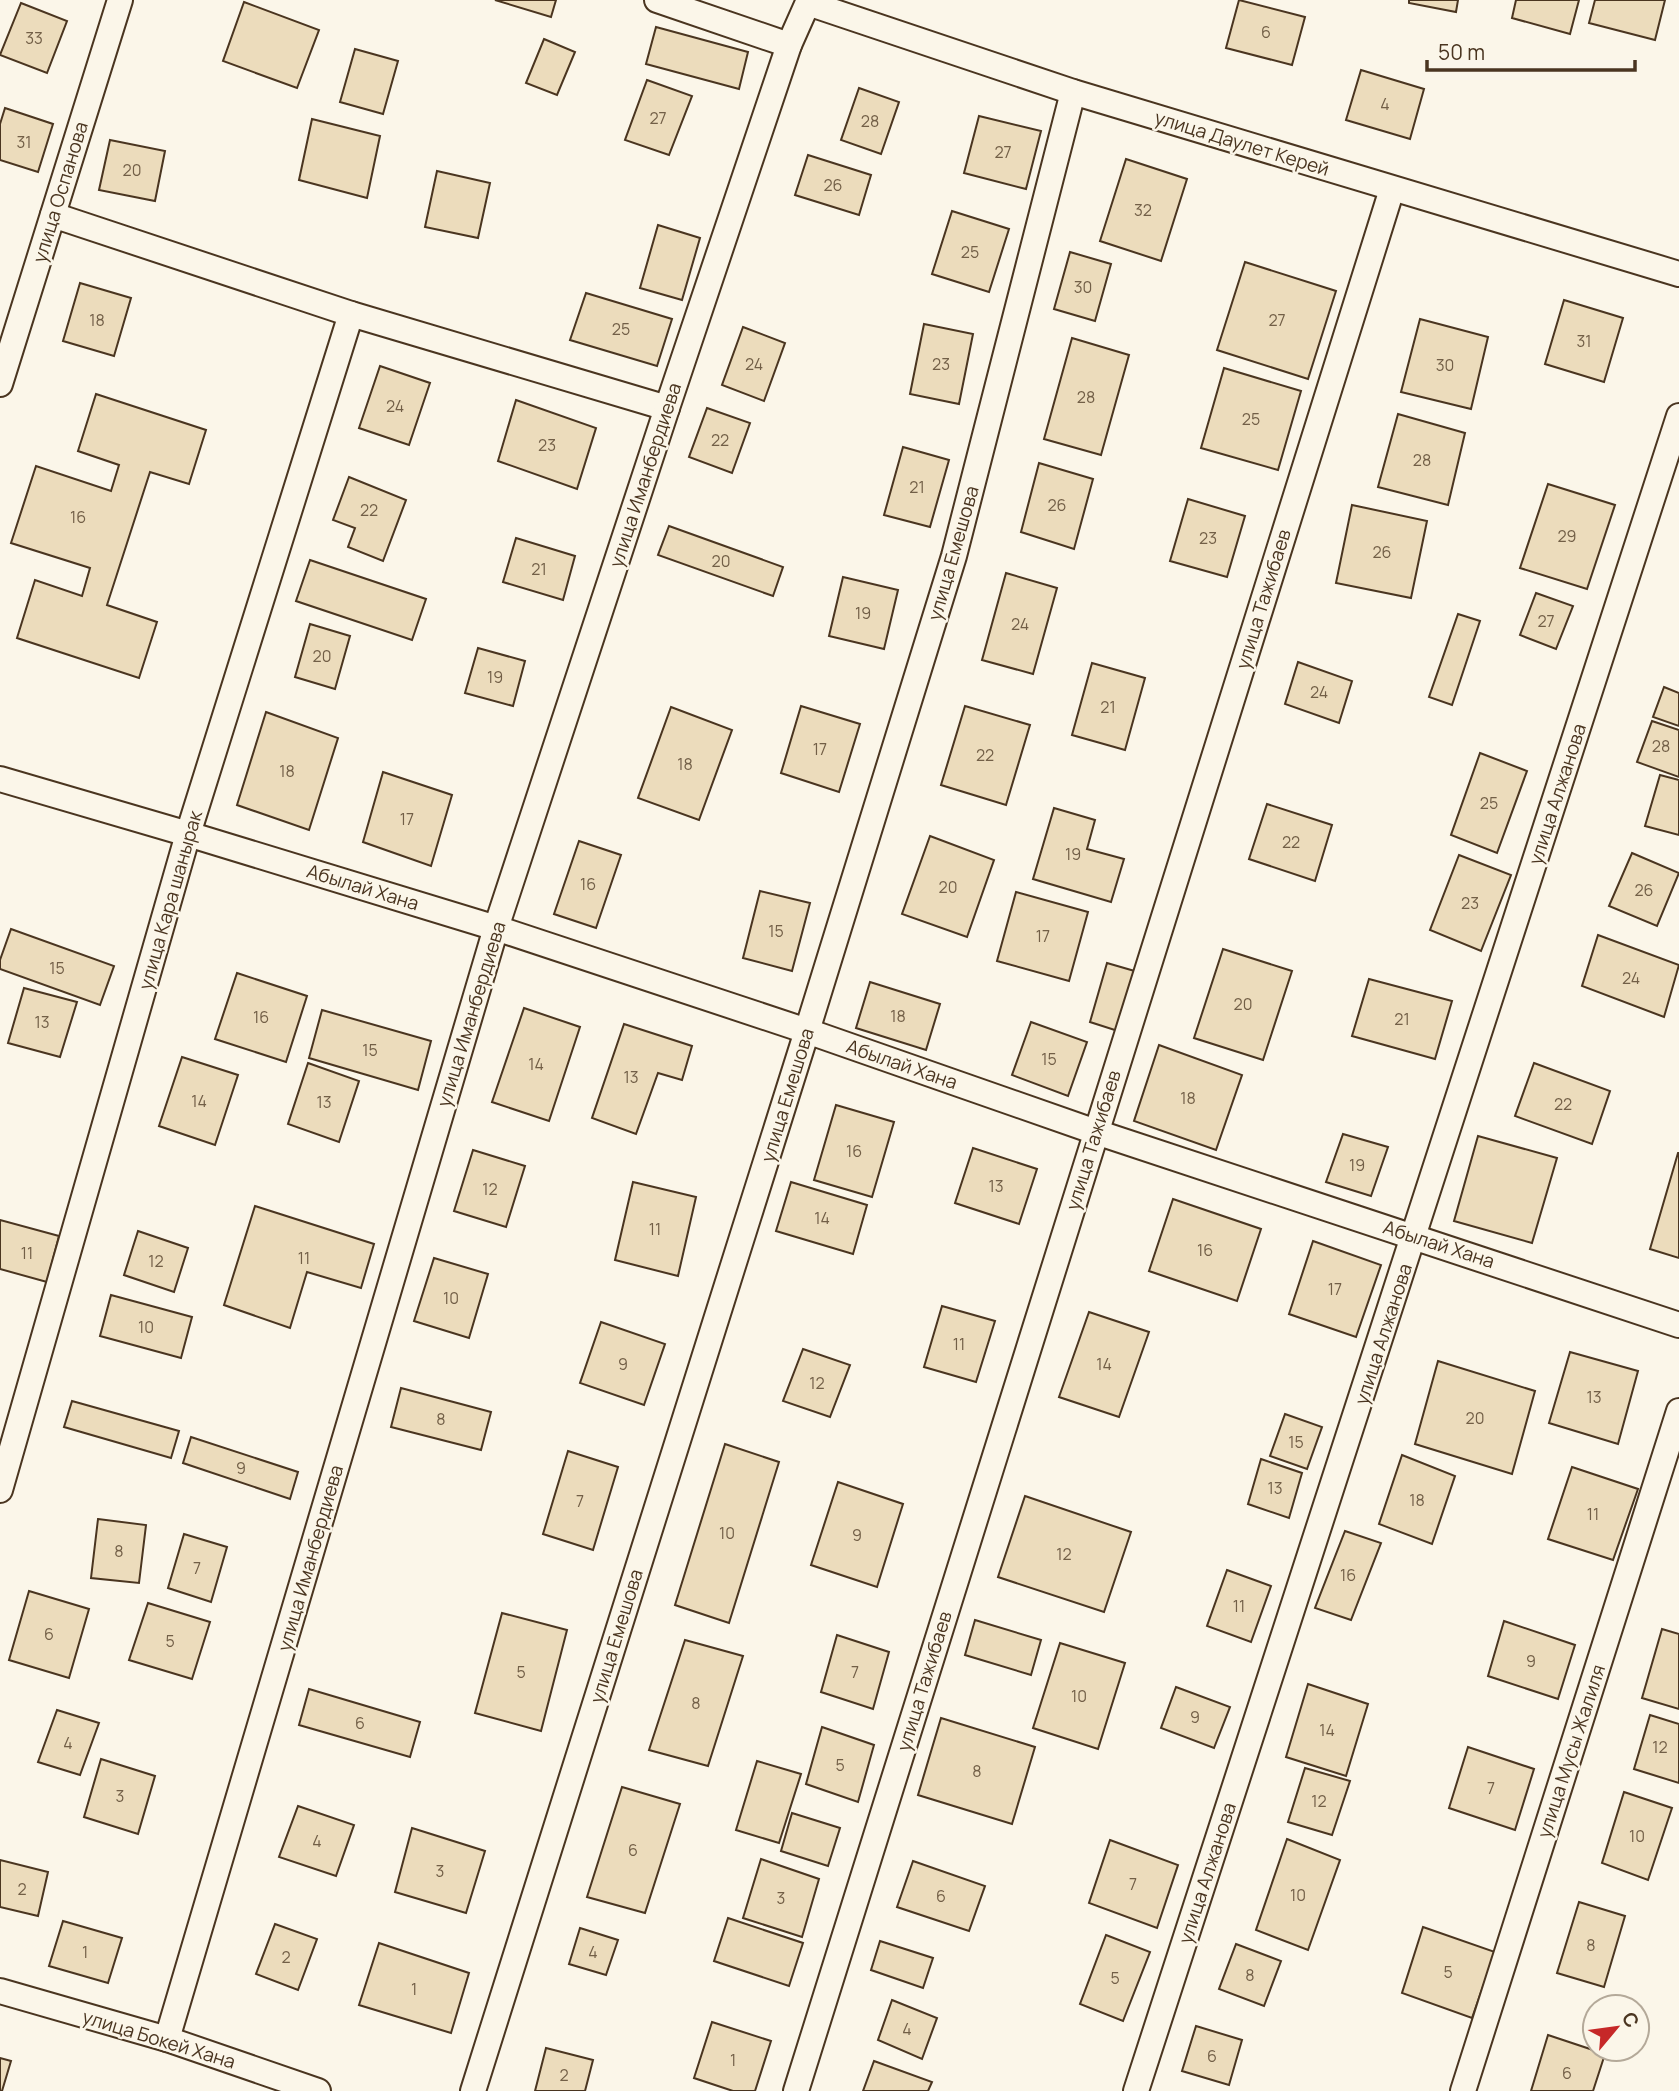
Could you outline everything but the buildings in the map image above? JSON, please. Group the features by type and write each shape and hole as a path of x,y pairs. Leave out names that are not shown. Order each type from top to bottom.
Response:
{"street":[{"name":"улица Оспанова","path":"0,384 120,0"},
{"path":"657,0 789,45"},
{"name":"улица Иманбердиева","path":"167,2039 496,928 789,45 808,1"},
{"name":"улица Даулет Керей","path":"808,1 1073,92 1679,274"},
{"name":"улица Емешова","path":"473,2091 954,556 1073,92"},
{"name":"улица Тажибаев","path":"796,2091 1392,189"},
{"path":"53,215 351,314 667,408"},
{"name":"улица Кара шанырак","path":"0,1490 188,834 351,314"},
{"name":"улица Алжанова","path":"1136,2091 1679,416"},
{"name":"Абылай Хана","path":"0,779 496,928 807,1031 1096,1132 1679,1325"},
{"name":"улица Мусы Жалиля","path":"1463,2091 1679,1411"},
{"name":"улица Бокей Хана","path":"0,1991 167,2039 318,2091"}]}
